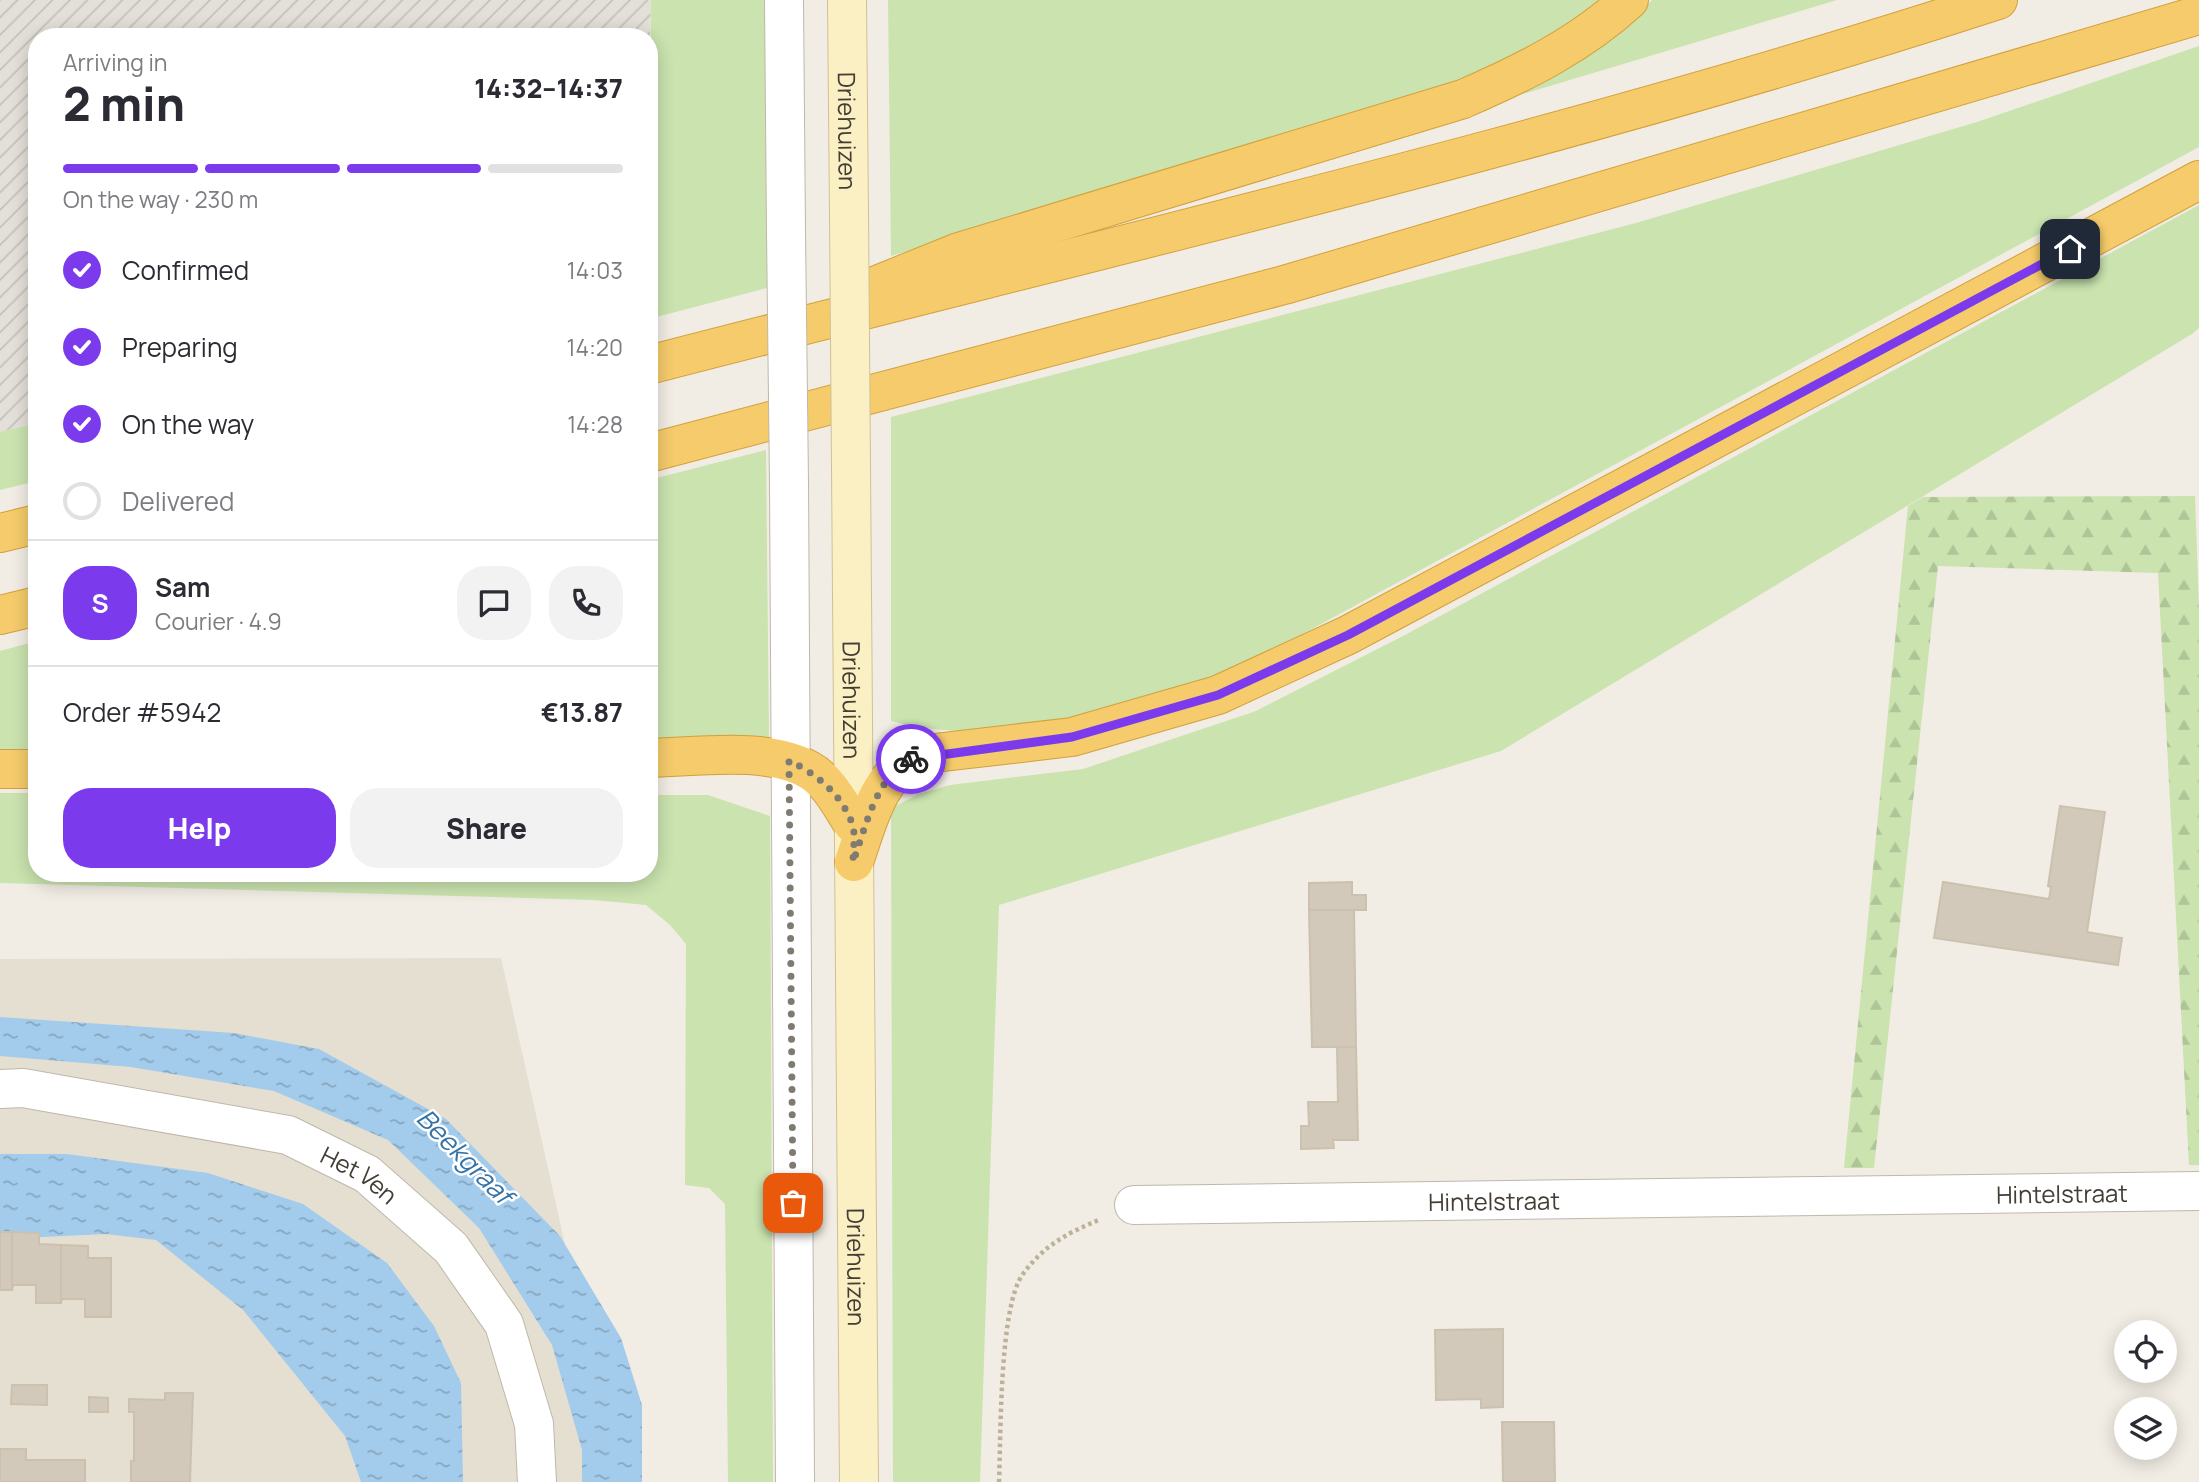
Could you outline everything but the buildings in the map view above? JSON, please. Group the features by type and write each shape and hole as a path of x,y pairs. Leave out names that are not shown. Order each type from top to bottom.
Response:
{"highway":[{"path":"725,345 956,253 1463,99 1524,73 1609,18 1629,0"},
{"path":"658,363 1284,203 1835,53 1998,0"},
{"path":"658,451 1284,285 2199,15"},
{"path":"853,862 880,789 902,763 917,755 1072,737 1218,695 1348,635 2199,180"},
{"path":"0,533 28,526"},
{"path":"0,615 28,608"},
{"path":"658,758 761,756 789,761 811,771 832,792 853,824"},
{"path":"0,769 28,769"}],"main road":[{"name":"Driehuizen","path":"847,0 859,1482"}],"street":[{"path":"784,0 795,1482"},
{"name":"Het Ven","path":"0,1090 36,1090 288,1135 367,1174 451,1248 504,1324 534,1424 537,1482"},
{"name":"Hintelstraat","path":"1134,1205 2199,1191"}],"path":[{"path":"999,1482 1006,1330 1021,1276 1060,1236 1134,1205"}],"shaded area":[{"path":"0,0 651,0 650,28 28,28 28,425 0,432"},
{"path":"501,958 618,1482 0,1482 0,959"}],"green space":[{"path":"651,0 766,0 767,288 658,317 658,28 651,28"},
{"path":"888,0 1599,0 1514,55 1421,96 1324,128 891,256"},
{"path":"1652,0 1837,0 1486,105 1645,7"},
{"path":"2199,46 2199,147 1242,667 1141,706 1048,726 1016,730 953,731 891,721 891,417 1636,223 1977,122"},
{"path":"2199,205 2199,328 2192,334 1501,751 999,905 980,1482 893,1482 891,808 919,794 950,785 1083,769 1256,711 1405,635"},
{"path":"28,425 28,483 0,490 0,432"},
{"path":"766,450 769,738 658,754 658,478"},
{"path":"2195,496 2199,609 2199,1165 2189,1165 2158,573 1938,566 1874,1168 1844,1168 1908,506 1923,497"},
{"path":"28,643 28,753 0,755 0,651"},
{"path":"0,793 28,793 28,882 658,882 658,795 708,795 770,816 773,1482 728,1482 725,1204 709,1188 685,1185 686,944 670,925 646,905 594,900 0,883"}],"water":[{"name":"Beekgraaf","path":"0,1017 234,1033 319,1049 446,1119 560,1236 621,1338 642,1405 642,1482 582,1482 582,1450 552,1345 479,1228 388,1140 274,1091 131,1067 0,1056"},
{"path":"0,1154 67,1154 208,1173 303,1204 387,1263 434,1326 461,1383 463,1482 361,1482 345,1436 243,1310 156,1240 106,1234 0,1239"}],"way so far":[{"path":"793,1203 789,761 811,771 832,792 853,824 853,862 880,789 902,763 911,759"}],"route":[{"path":"911,759 917,755 1072,737 1218,695 1348,635 2070,249"}]}
